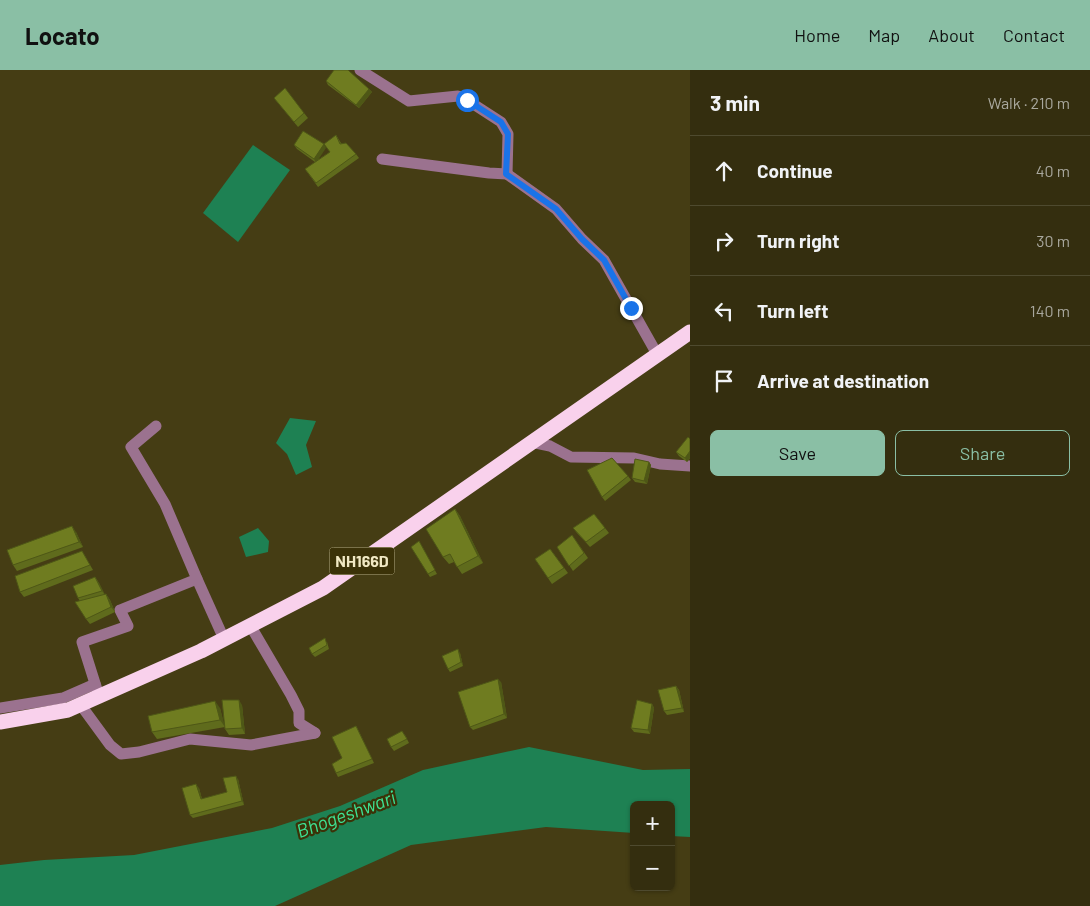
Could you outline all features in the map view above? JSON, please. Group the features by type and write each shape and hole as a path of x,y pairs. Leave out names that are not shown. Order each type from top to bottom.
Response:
{"highway":[{"name":"NH166D","path":"0,722 68,710 80,704 97,690 201,651 323,588 690,332"}],"street":[{"path":"360,70 409,101 458,96 501,122 508,134 506,174"},
{"path":"382,159 506,174 556,209 582,239 604,260 657,354"},
{"path":"156,426 131,447 165,504 224,639"},
{"path":"532,442 550,446 571,457 634,458 660,464 690,466"},
{"path":"0,708 63,698 97,690 82,642 128,626 120,610 197,579"},
{"path":"80,704 110,745 121,754 138,752 190,739 250,745 315,733 300,723 299,711 291,695 250,625"}],"water":[{"path":"253,145 290,170 238,242 203,213"},
{"path":"290,418 316,421 306,445 312,467 296,475 287,454 276,443"},
{"path":"258,528 269,541 268,552 246,557 239,537"},
{"name":"Bhogeshwari","path":"529,747 643,770 690,769 690,837 675,836 675,801 630,801 630,833 546,827 411,845 275,906 0,906 0,865 44,860 134,855 272,828 340,806 423,770"}],"building":[{"path":"334,70 348,70 369,89 356,105 326,81"},
{"path":"285,88 304,113 294,122 274,98"},
{"path":"303,131 324,144 314,159 294,145"},
{"path":"336,135 340,144 346,143 356,154 316,183 305,169 330,152 324,144"},
{"path":"688,437 690,439 690,451 685,458 676,452"},
{"path":"612,458 628,476 602,497 587,470"},
{"path":"635,459 649,462 644,481 632,478"},
{"path":"455,509 478,556 457,567 450,554 443,557 426,529"},
{"path":"594,514 605,528 586,542 573,528"},
{"path":"72,526 79,542 13,565 7,550"},
{"path":"572,535 584,553 569,566 557,547"},
{"path":"419,541 435,570 428,574 411,547"},
{"path":"550,549 564,568 548,578 535,559"},
{"path":"82,551 90,565 20,592 15,576"},
{"path":"95,577 102,591 78,598 73,586"},
{"path":"106,594 111,607 86,619 75,602"},
{"path":"325,638 327,645 312,654 309,648"},
{"path":"458,649 461,662 448,669 442,656"},
{"path":"498,679 504,714 470,727 458,692"},
{"path":"676,686 682,708 664,711 658,690"},
{"path":"222,700 239,700 242,728 225,729"},
{"path":"637,700 652,704 648,730 631,728"},
{"path":"215,701 220,720 152,732 148,716"},
{"path":"356,726 372,759 336,773 332,764 342,758 332,737"},
{"path":"402,731 407,739 391,747 387,739"},
{"path":"236,776 242,801 190,815 182,788 196,784 201,799 227,792 223,778"}],"route":[{"path":"467,100 501,122 508,134 506,174 556,209 582,239 604,260 631,308"}]}
